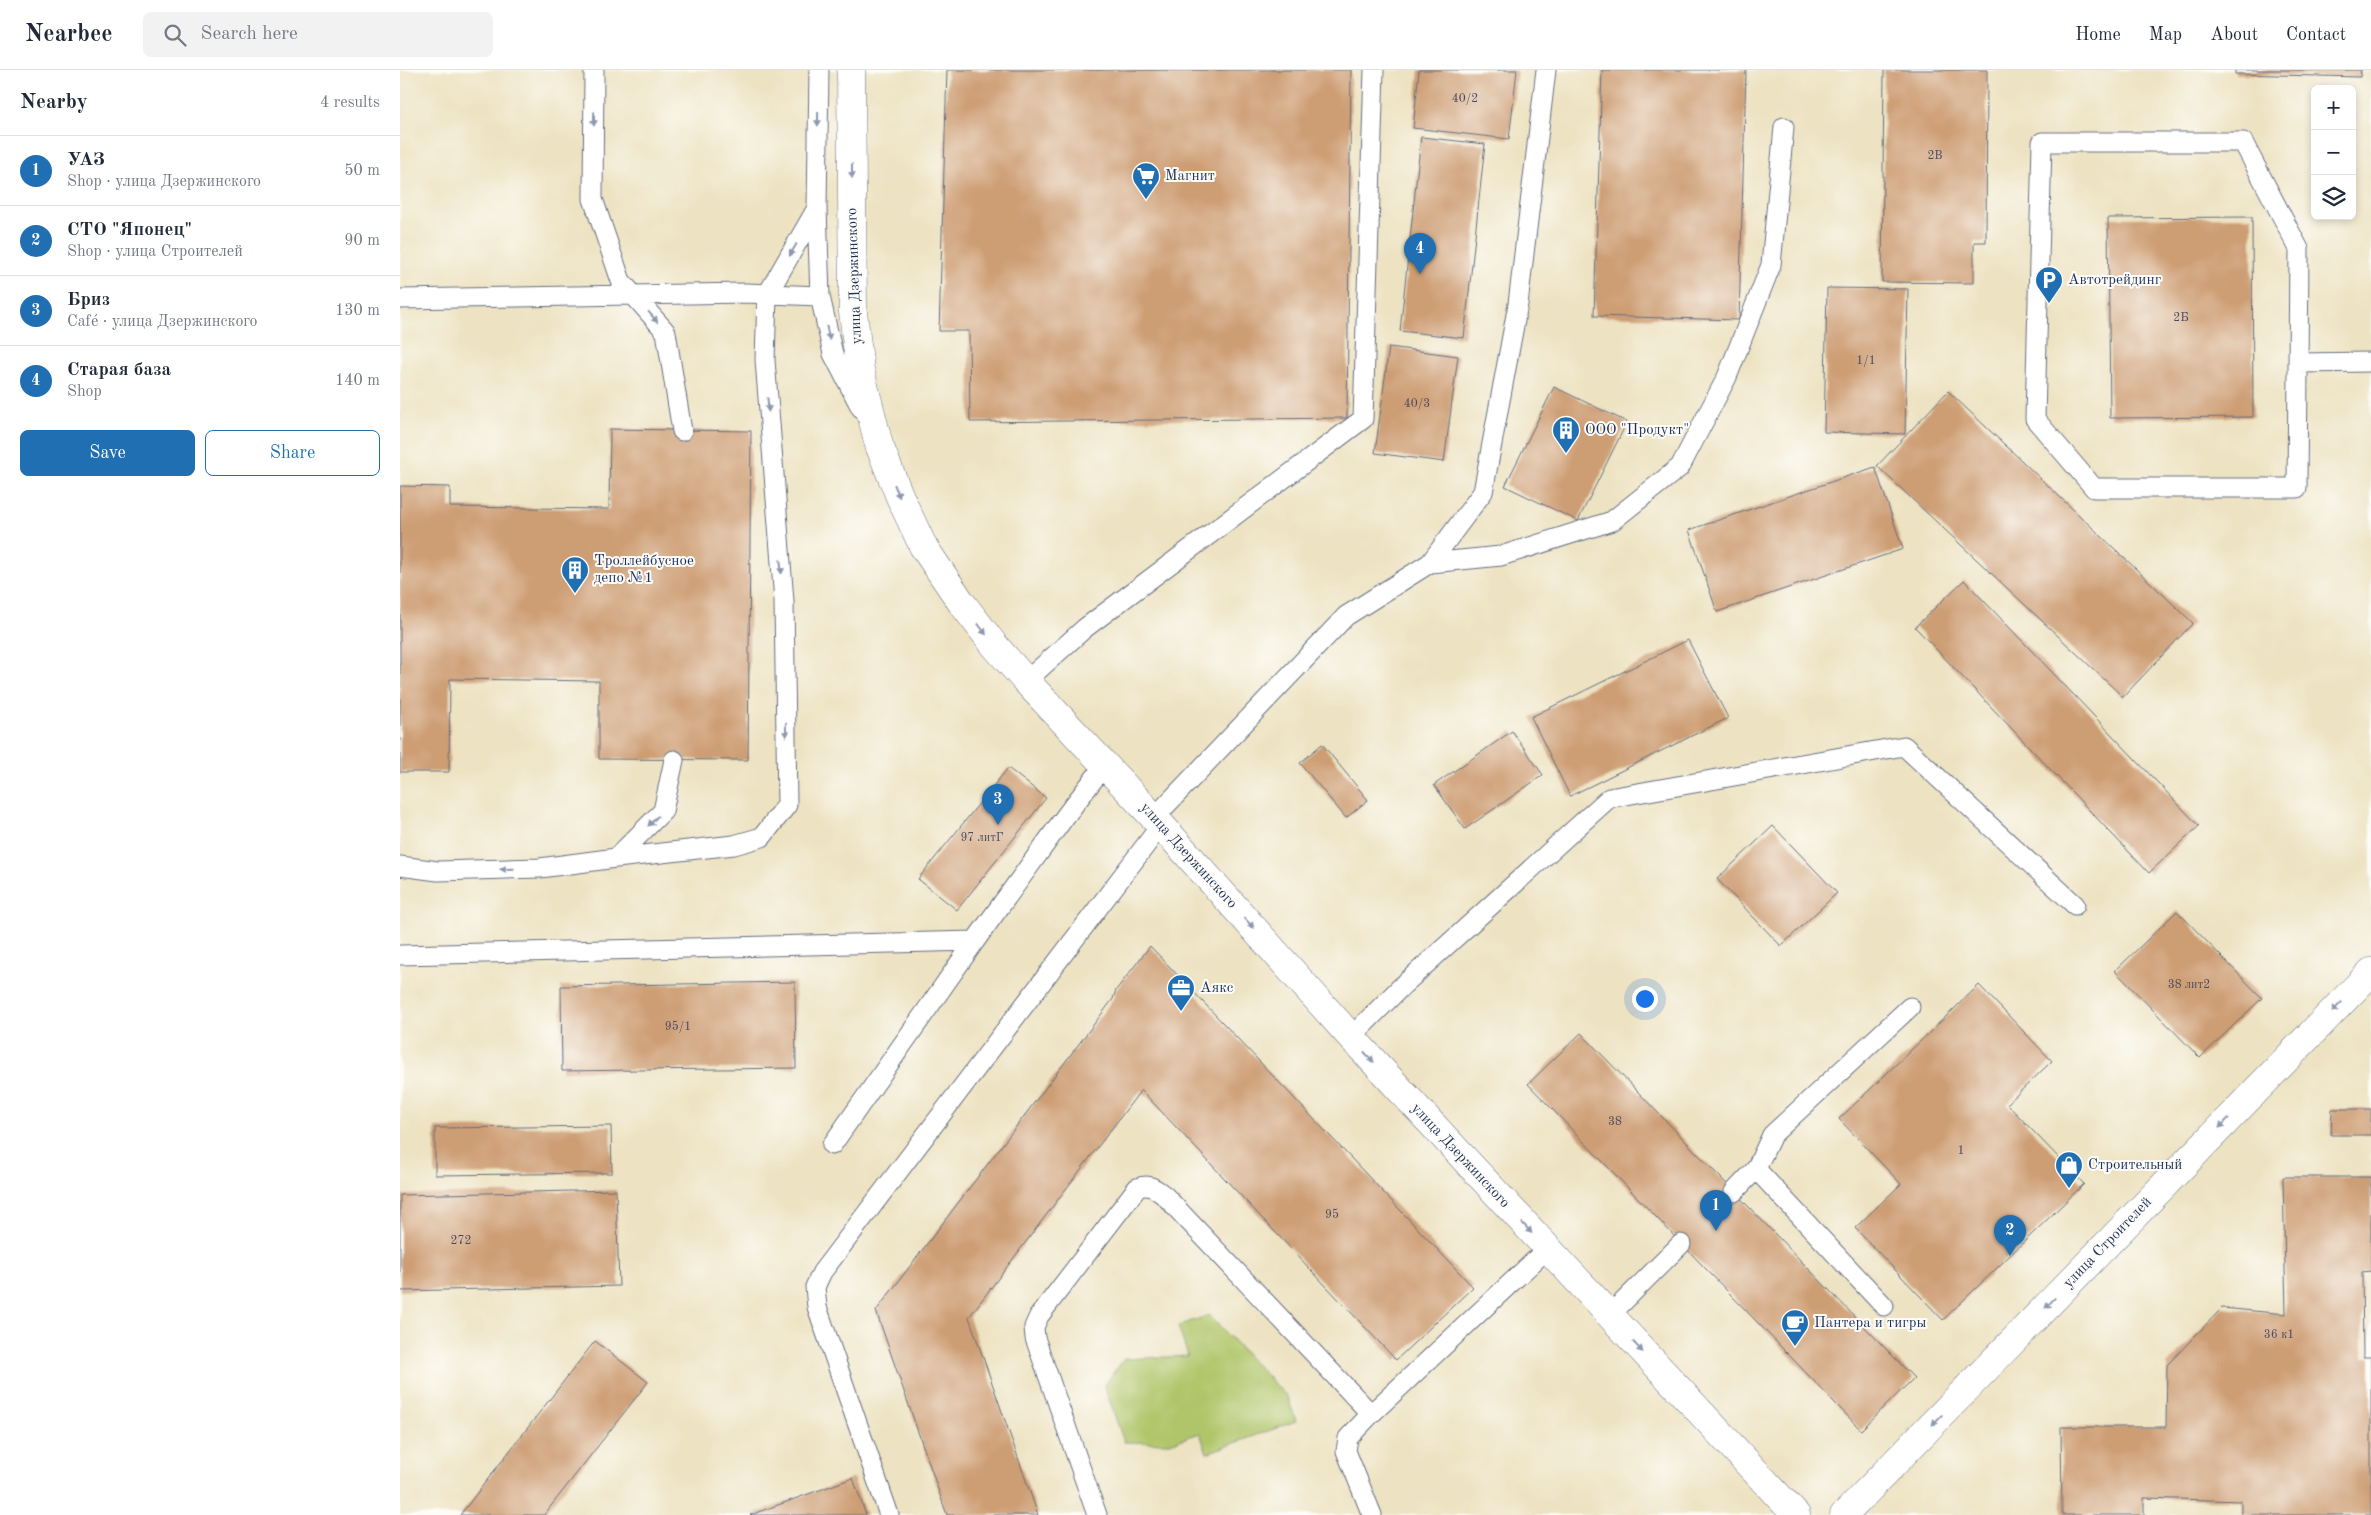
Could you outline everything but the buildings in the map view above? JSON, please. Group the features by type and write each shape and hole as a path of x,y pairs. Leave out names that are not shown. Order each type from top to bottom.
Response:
{"main road":[{"name":"улица Дзержинского","path":"851,70 853,312 860,370 880,445 900,497 924,546 961,602 995,646 1026,681 1157,822 1351,1037 1796,1515"},
{"name":"улица Строителей","path":"1844,1515 2371,972"}],"lane":[{"path":"594,70 593,199 621,281 666,332 682,430"},
{"path":"819,70 817,208 820,296 833,354 880,445"},
{"path":"1026,681 1085,628 1363,419 1374,70"},
{"path":"889,1515 817,1307 815,1287 822,1272 1157,822 1346,616 1430,564 1483,492 1518,304 1546,70"},
{"path":"1430,564 1501,556 1612,521 1680,467 1728,377 1771,265 1784,126"},
{"path":"2042,142 2243,142 2299,249 2298,363 2297,488 2094,488 2035,419 2042,142"},
{"path":"400,866 438,871 540,868 734,845 762,837 786,805 784,601 764,360 767,295 817,208"},
{"path":"400,299 746,293 820,296"},
{"path":"2298,363 2371,362"},
{"path":"1351,1037 1401,988 1609,798 1619,796 1904,746 2075,905"},
{"path":"616,858 663,811 674,760"},
{"path":"832,1145 975,941 1104,766"},
{"path":"400,955 975,941"},
{"path":"1734,1192 1756,1169 1772,1135 1910,1007"},
{"path":"1756,1169 1884,1306"},
{"path":"1096,1515 1035,1338 1034,1327 1039,1316 1137,1188 1145,1185 1155,1187 1165,1196 1371,1414"},
{"path":"1609,1316 1680,1244"},
{"path":"1372,1515 1346,1451 1348,1438 1371,1414 1547,1249"}],"green space":[{"path":"1209,1315 1288,1398 1296,1421 1207,1453 1200,1433 1170,1443 1124,1442 1104,1385 1124,1359 1188,1356 1178,1326"}],"place":[{"name":"Магнит","path":"1146,200"},
{"name":"Старая база","path":"1420,274"},
{"name":"Автотрейдинг","path":"2049,304"},
{"name":"ООО \"Продукт\"","path":"1566,454"},
{"name":"Троллейбусное депо №1","path":"575,594"},
{"name":"Бриз","path":"998,825"},
{"name":"Аякс","path":"1181,1012"},
{"name":"Строительный","path":"2069,1189"},
{"name":"УАЗ","path":"1716,1231"},
{"name":"СТО \"Японец\"","path":"2010,1256"},
{"name":"Пантера и тигры","path":"1795,1347"}]}
